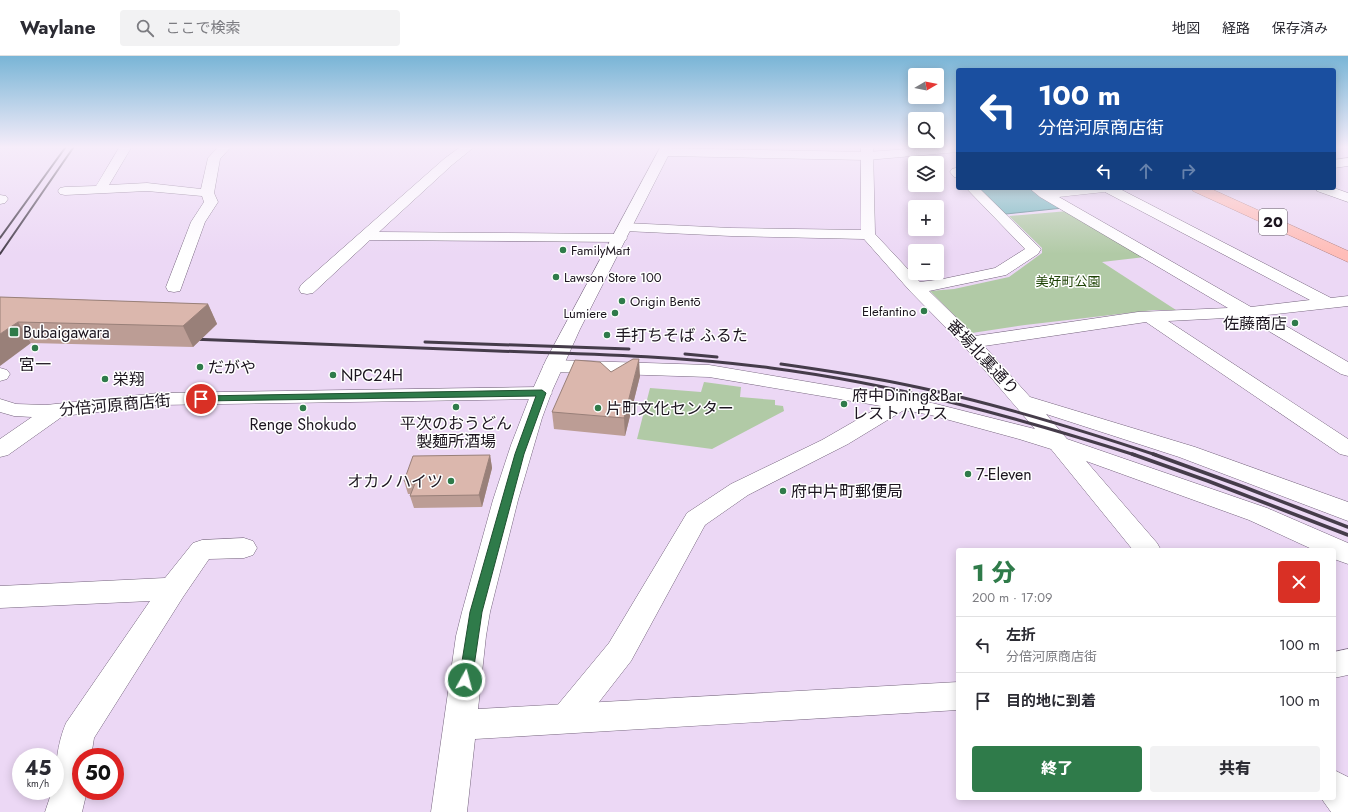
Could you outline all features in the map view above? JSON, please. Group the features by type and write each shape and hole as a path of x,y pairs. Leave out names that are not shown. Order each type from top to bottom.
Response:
{"highway":[{"name":"20","path":"1202,190 1348,257"}],"street":[{"path":"101,188 104,183"},
{"path":"174,287 198,222 211,202 207,193 209,183"},
{"path":"307,289 424,183"},
{"path":"449,812 471,636 476,612 519,454 553,366 591,290 649,183"},
{"path":"365,236 623,232 731,232 868,235 867,183"},
{"path":"65,191 101,188 147,187 207,193"},
{"path":"916,287 944,284 1000,272 1033,251 1033,249 1016,231 974,190"},
{"path":"1040,191 1062,190"},
{"path":"1112,190 1348,313"},
{"path":"1327,190 1348,198"},
{"path":"1040,191 1348,370"},
{"name":"番場北裏通り","path":"868,235 970,342 1023,401 1146,548"},
{"path":"970,342 1149,316 1250,312 1348,301"},
{"path":"1149,316 1348,449"},
{"path":"553,366 709,371 901,403 939,411 1059,444 1258,514 1334,548"},
{"name":"分倍河原商店街","path":"0,406 14,410 46,411 158,399 542,393"},
{"path":"1023,401 1140,436 1231,467 1348,512"},
{"path":"567,718 620,652 696,519 708,509 763,476 819,450 871,423 901,403"},
{"path":"0,450 58,410"},
{"path":"63,812 66,806 78,734 174,589 202,550 244,548"},
{"path":"1336,549 1348,554"},
{"path":"0,597 174,589"},
{"path":"1336,665 1348,662"},
{"path":"459,725 956,696"},
{"path":"1336,790 1348,805"}],"green space":[{"name":"美好町公園","path":"1068,211 1145,257 1102,262 1176,310 1154,310 1025,325 972,333 930,291 954,289 1009,277 1042,253 1042,248 1009,216"},
{"path":"704,382 741,387 740,397 775,400 775,405 783,406 784,411 712,449 637,439 650,388 701,392"}],"shaded area":[{"path":"981,190 1032,190 1063,208 1006,214"}],"building":[{"path":"0,297 208,304 183,326 18,322 0,334"},
{"path":"633,359 639,359 624,418 552,412 575,360 600,362 611,372"},
{"name":"オカノハイツ","path":"490,455 479,495 410,496 416,481 404,481 413,456"}],"railway":[{"path":"0,238 40,183"},
{"path":"0,254 49,183"},
{"path":"190,339 634,356 771,368 863,383 955,403 1134,455"},
{"path":"425,342 629,349"},
{"path":"685,354 717,357"},
{"path":"781,364 876,379 970,399 1064,425 1153,454"},
{"path":"1153,454 1348,527"},
{"path":"1134,455 1208,481 1348,535"}],"place":[{"name":"FamilyMart","path":"563,250"},
{"name":"Lawson Store 100","path":"556,277"},
{"name":"Origin Bentō","path":"622,301"},
{"name":"Elefantino","path":"924,311"},
{"name":"Lumiere","path":"615,313"},
{"name":"佐藤商店","path":"1295,323"},
{"name":"Bubaigawara","path":"14,332"},
{"name":"手打ちそば ふるた","path":"607,335"},
{"name":"宮一","path":"35,348"},
{"name":"だがや","path":"200,367"},
{"name":"NPC24H","path":"333,375"},
{"name":"栄翔","path":"105,379"},
{"name":"府中Dining&Bar レストハウス","path":"844,404"},
{"name":"平次のおうどん 製麺所酒場","path":"456,407"},
{"name":"Renge Shokudo","path":"303,408"},
{"name":"片町文化センター","path":"598,408"},
{"name":"7-Eleven","path":"968,474"},
{"name":"オカノハイツ","path":"451,481"},
{"name":"府中片町郵便局","path":"783,491"}],"route":[{"path":"201,399 542,393 519,454 476,612 465,680"}]}
